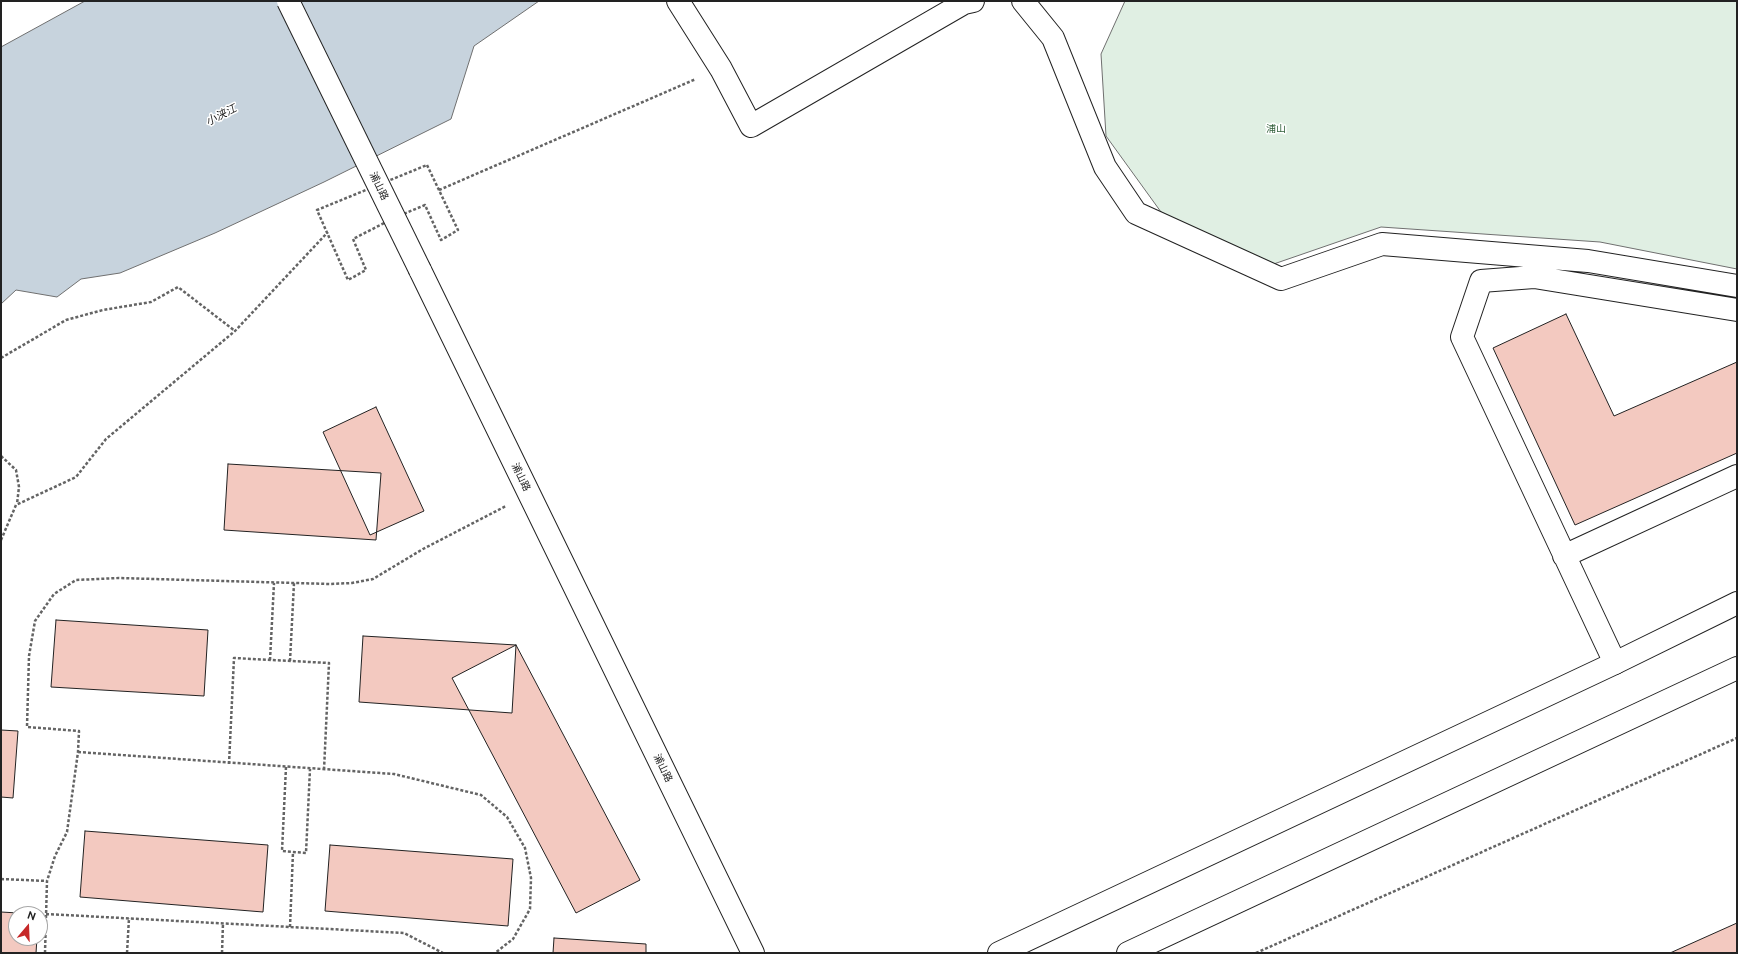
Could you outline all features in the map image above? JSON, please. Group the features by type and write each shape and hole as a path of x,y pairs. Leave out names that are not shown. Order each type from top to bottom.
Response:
{"street":[{"name":"浦山路","path":"288,1 753,953"},
{"path":"678,1 721,69 751,126 964,3 973,1"},
{"path":"1023,1 1053,38 1105,167 1136,213 1281,279 1382,244 1588,261 1737,286"},
{"path":"1615,663 1462,337 1481,281 1534,276 1737,310"},
{"path":"1564,556 1737,476"},
{"path":"999,953 1615,663 1737,603"},
{"path":"1128,953 1737,668"}],"path":[{"path":"439,190 721,69"},
{"path":"317,210 348,280 366,270 353,239 394,218 425,205 441,240 458,230 427,165"},
{"path":"16,505 76,477 106,439 235,331 328,232"},
{"path":"1,358 66,320 103,310 151,302 178,287 235,331"},
{"path":"1,456 16,470 19,487 16,505 1,540"},
{"path":"46,906 47,881 55,856 67,832 78,752 79,731 27,727 29,656 35,621 54,594 76,580 119,578 274,583 352,583 373,579 423,549 529,494"},
{"path":"270,660 274,583"},
{"path":"290,661 294,583"},
{"path":"229,764 234,658 329,663 324,770"},
{"path":"1256,953 1737,738"},
{"path":"78,752 229,764 394,774 445,785 481,795 507,817 525,848 531,878 530,909 513,939 495,953"},
{"path":"286,767 282,851 293,852 306,853 310,769"},
{"path":"290,927 293,852"},
{"path":"1,879 47,881"},
{"path":"48,914 404,933 443,953"},
{"path":"127,953 129,918"},
{"path":"222,953 223,923"}],"green space":[{"name":"浦山","path":"1125,1 1737,1 1737,269 1600,242 1381,227 1265,267 1161,212 1106,136 1101,54"}],"water":[{"name":"小浃江","path":"85,1 539,1 474,46 451,119 324,182 215,233 120,273 81,279 57,297 16,290 1,304 1,47"}],"building":[{"path":"1566,314 1614,416 1737,362 1737,453 1575,525 1493,348"},
{"path":"376,407 424,511 370,535 323,432"},
{"path":"228,464 381,473 376,540 224,530"},
{"path":"56,620 208,630 204,696 51,687"},
{"path":"363,636 516,645 512,713 359,702"},
{"path":"516,645 640,880 576,913 452,678"},
{"path":"1,730 18,731 13,798 1,797"},
{"path":"85,831 268,845 263,912 80,897"},
{"path":"330,845 513,859 508,926 325,911"},
{"path":"1,912 8,912 8,946 36,946 36,953 1,953"},
{"path":"1737,923 1737,953 1670,953"},
{"path":"554,938 646,944 646,953 553,953"}]}
